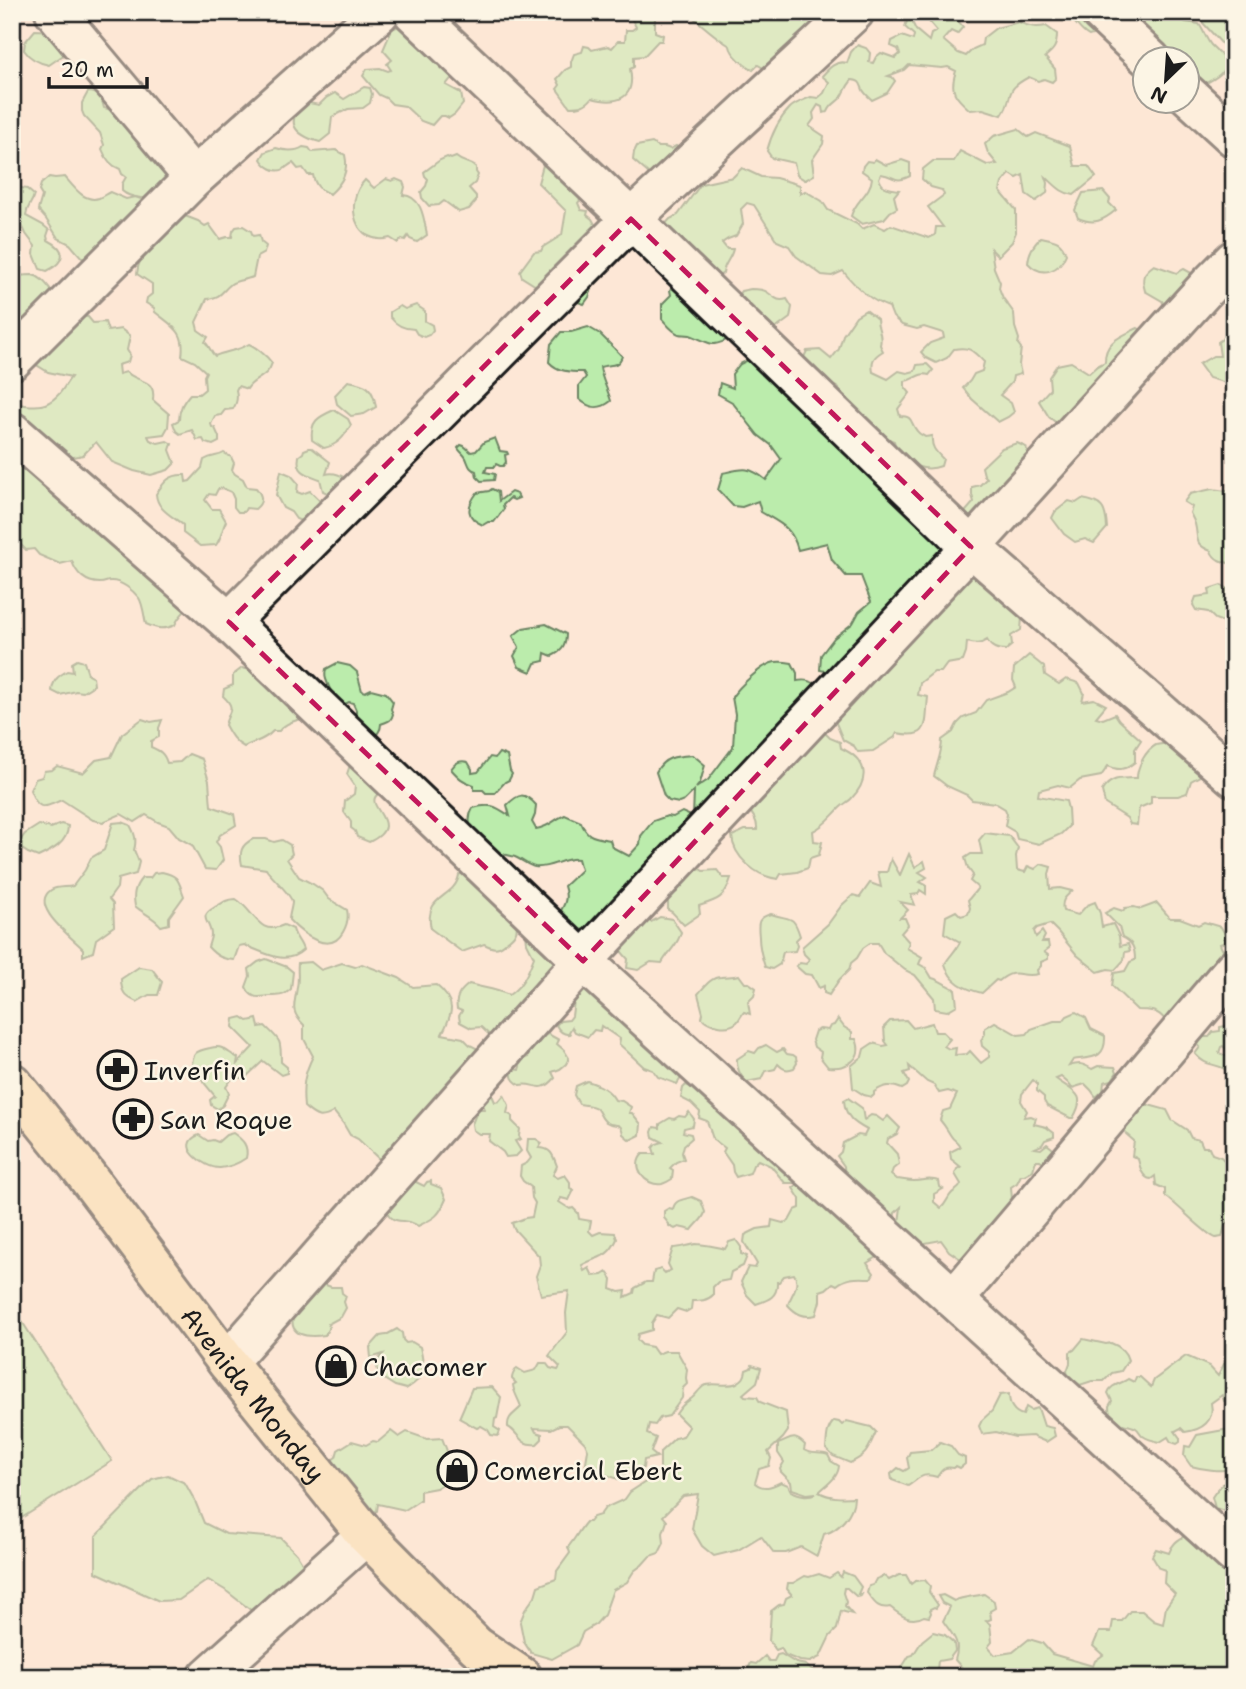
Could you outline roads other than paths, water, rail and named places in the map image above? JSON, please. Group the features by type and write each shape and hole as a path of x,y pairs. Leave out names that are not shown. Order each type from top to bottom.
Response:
{"main road":[{"name":"Avenida Monday","path":"12,1083 83,1171 227,1362 366,1535 476,1646 523,1677"}],"street":[{"path":"55,12 194,178"},
{"path":"12,360 194,178 380,12"},
{"path":"413,12 971,547 1234,777"},
{"path":"229,622 631,219 853,12"},
{"path":"1100,12 1136,46"},
{"path":"1200,106 1234,137"},
{"path":"227,1362 583,961 971,547 1234,260"},
{"path":"12,432 229,622 583,961 1234,1554"},
{"path":"954,1299 1234,969"},
{"path":"208,1677 366,1535"}],"place":[{"name":"Inverfin","path":"117,1070"},
{"name":"San Roque","path":"133,1119"},
{"name":"Chacomer","path":"336,1366"},
{"name":"Comercial Ebert","path":"457,1470"}]}
